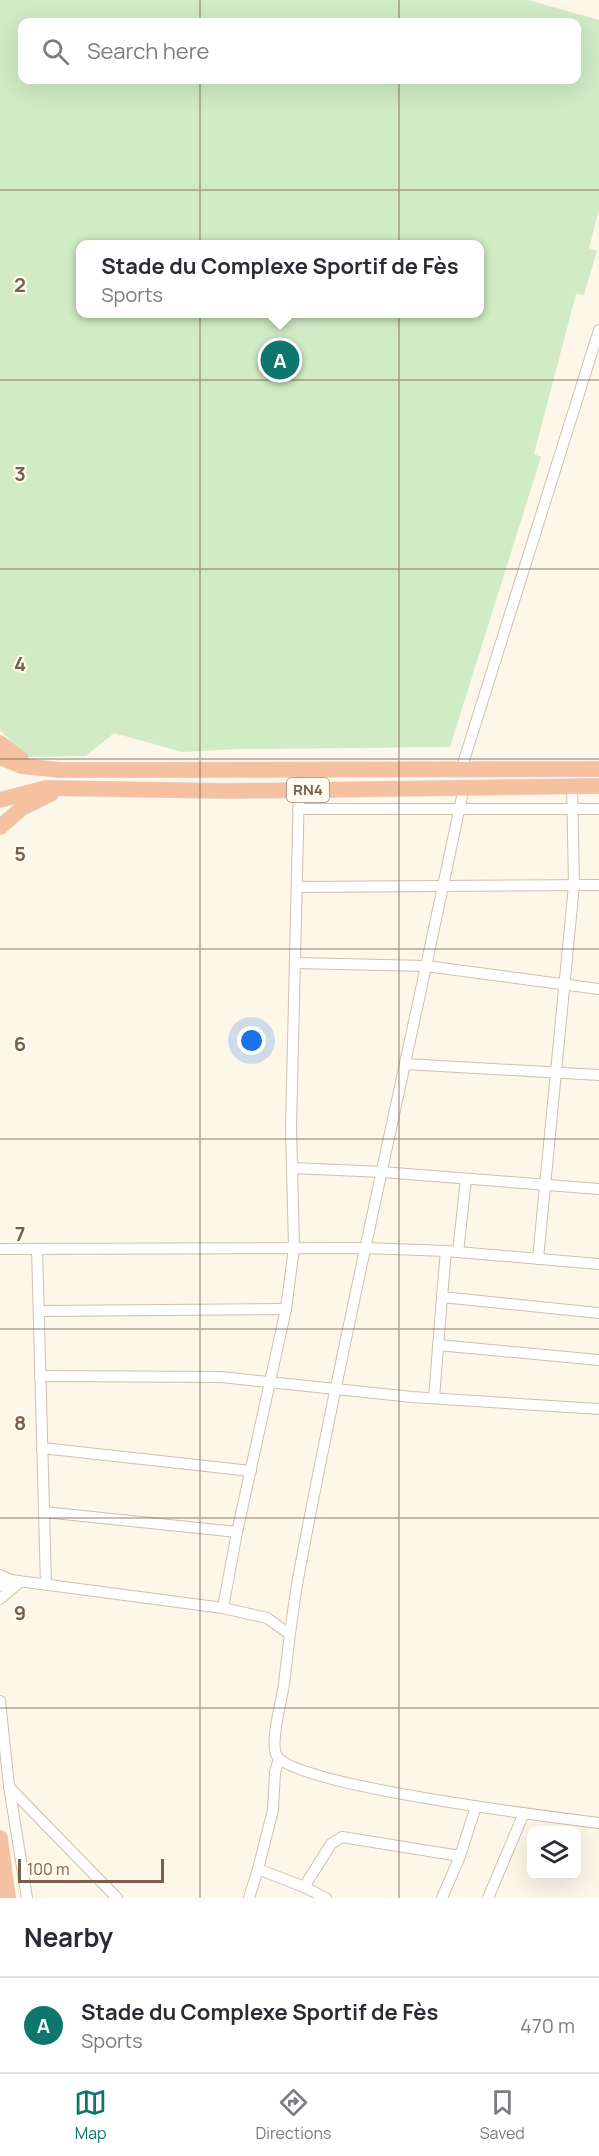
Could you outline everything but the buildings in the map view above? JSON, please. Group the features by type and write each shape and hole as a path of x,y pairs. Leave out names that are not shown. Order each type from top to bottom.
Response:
{"highway":[{"path":"0,743 11,753 39,768"},
{"name":"RN4","path":"0,757 22,766 39,768 112,770 599,769"},
{"name":"RN4","path":"0,800 46,789 63,788 203,791 599,786"},
{"path":"0,827 22,808 63,788"},
{"path":"0,1838 8,1898"}],"street":[{"path":"460,770 599,330"},
{"path":"538,1259 574,885 572,786"},
{"path":"464,787 335,1389 288,1633 284,1685 274,1747 279,1759 290,1766 357,1786 599,1823"},
{"path":"223,1608 237,1532 286,1309 294,1248 291,1127 299,790"},
{"path":"298,809 599,809"},
{"path":"297,887 599,885"},
{"path":"296,963 426,966 599,989"},
{"path":"405,1064 599,1075"},
{"path":"292,1168 382,1172 599,1189"},
{"path":"458,1252 466,1179"},
{"path":"0,1249 365,1248 446,1251 599,1264"},
{"path":"37,1249 46,1585"},
{"path":"434,1398 446,1251"},
{"path":"442,1297 599,1313"},
{"path":"39,1311 286,1309"},
{"path":"438,1346 599,1360"},
{"path":"40,1376 221,1377 434,1398 599,1409"},
{"path":"42,1448 251,1471"},
{"path":"44,1512 237,1532"},
{"path":"0,1575 15,1581 223,1608 267,1618 288,1633"},
{"path":"0,1586 15,1581"},
{"path":"0,1599 15,1581"},
{"path":"0,1701 3,1755 27,1898"},
{"path":"249,1898 273,1810 275,1772 279,1759"},
{"path":"9,1786 117,1898"},
{"path":"442,1898 460,1856 476,1806"},
{"path":"488,1898 524,1813"},
{"path":"304,1887 331,1844 342,1837 460,1856"},
{"path":"258,1869 326,1898"}],"green space":[{"path":"0,0 528,0 599,20 599,210 589,248 597,251 584,295 576,294 534,454 541,457 450,747 241,749 182,752 114,733 86,756 27,757 0,730"}],"place":[{"name":"Stade du Complexe Sportif de Fès","path":"280,360"}]}
